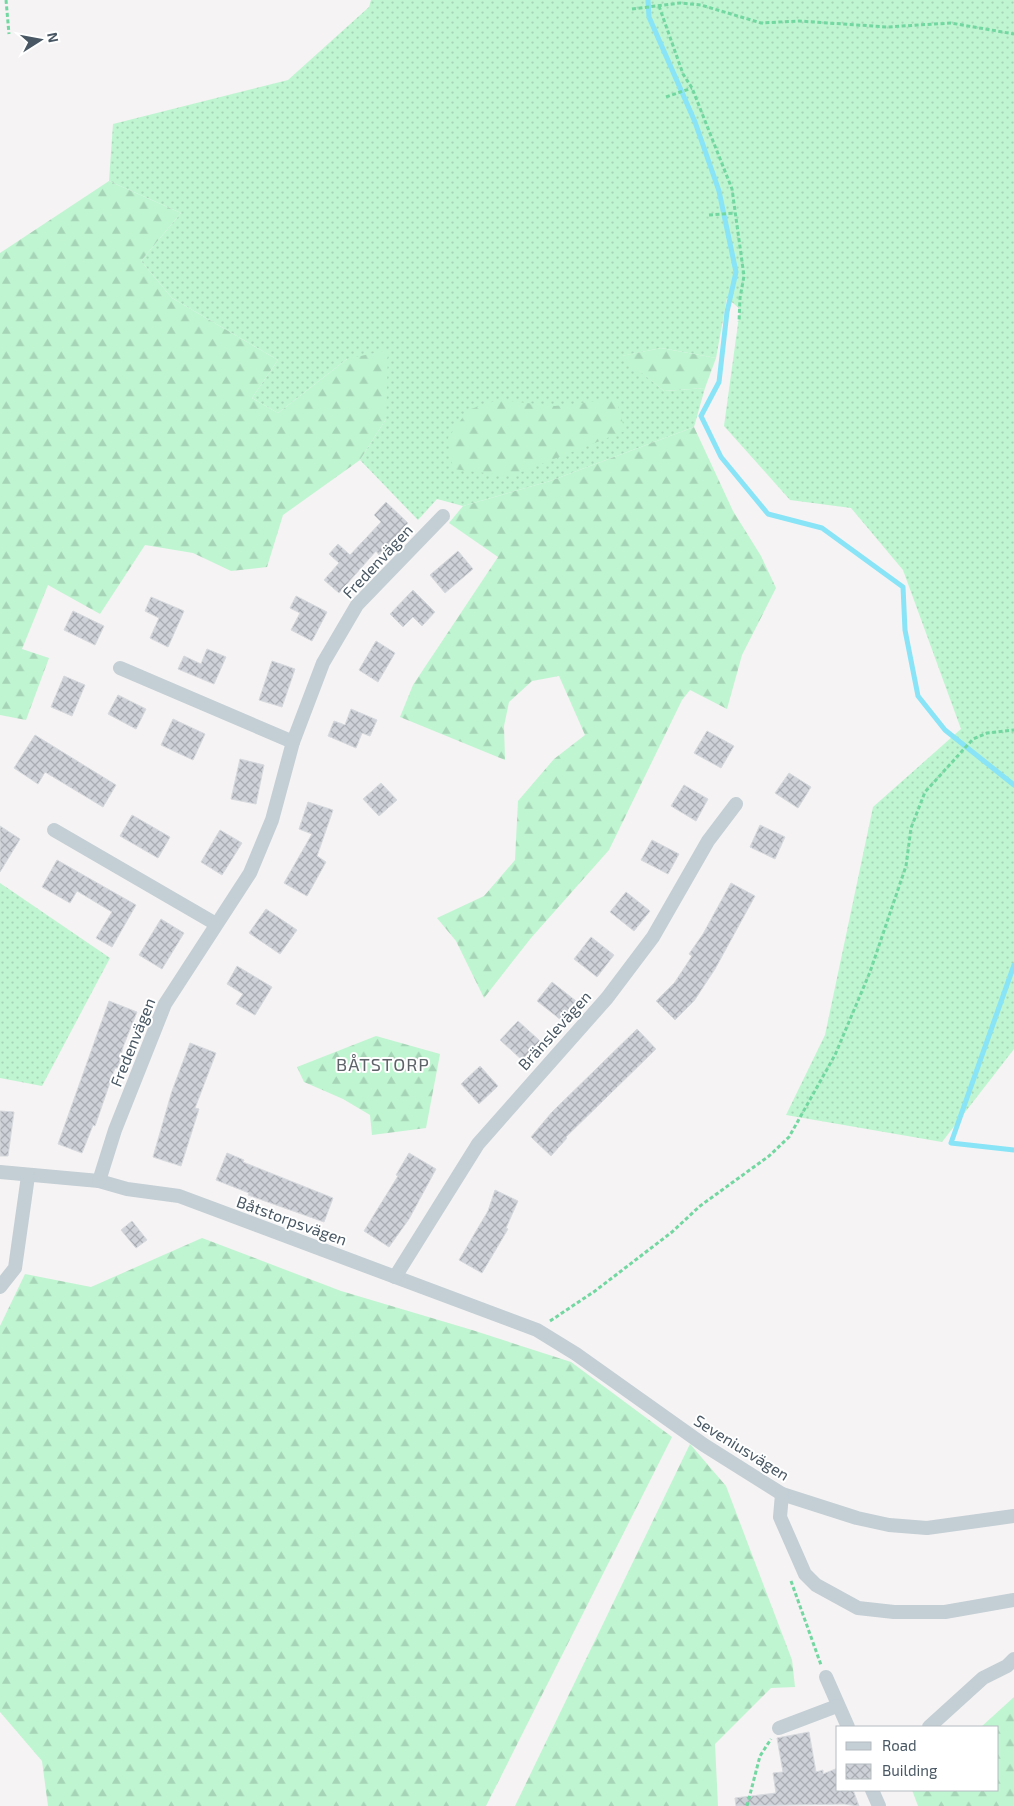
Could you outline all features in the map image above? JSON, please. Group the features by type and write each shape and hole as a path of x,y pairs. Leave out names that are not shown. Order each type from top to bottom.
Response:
{"street":[{"name":"Fredenvägen","path":"99,1181 115,1130 165,1004 250,872 272,820 293,742 323,663 357,605 443,516"},
{"path":"120,668 293,742"},
{"name":"Bränslevägen","path":"395,1277 478,1144 607,998 653,937 708,841 736,804"},
{"path":"54,830 216,924"},
{"name":"Båtstorpsvägen","path":"0,1172 99,1181 127,1189 180,1196 537,1330"},
{"path":"0,1287 15,1268 28,1176"},
{"name":"Seveniusvägen","path":"537,1330 576,1354 704,1445 782,1494 857,1518 889,1525 927,1528 1014,1516"},
{"path":"782,1494 780,1517 805,1574 816,1585 858,1608 894,1612 945,1612 1014,1600"},
{"path":"930,1726 983,1678 1007,1666 1014,1659"},
{"path":"826,1677 837,1706 847,1726"},
{"path":"779,1728 837,1706"},
{"path":"872,1791 879,1806"}],"path":[{"path":"6,0 9,34"},
{"path":"632,9 680,3 701,5 761,23 799,21 887,27 951,23 1014,34"},
{"path":"659,6 683,74 692,88 732,188 744,276 740,298 739,322"},
{"path":"666,97 692,88"},
{"path":"709,216 735,213"},
{"path":"537,1330 595,1291 672,1232 700,1206 769,1156 789,1137 835,1056 870,972 906,866 911,828 925,792 973,739 986,732 1014,730"},
{"path":"747,1806 760,1756 779,1728"}],"green space":[{"path":"371,0 1014,0 1014,1049 942,1142 786,1115 825,1035 873,807 961,729 903,570 851,508 790,500 724,426 740,309 727,298 716,358 661,348 622,356 664,391 705,388 694,427 550,481 463,506 437,499 418,520 360,460 386,419 347,359 278,413 252,398 278,360 172,298 141,261 181,213 109,181 113,124 288,80 369,7"},
{"path":"109,181 181,213 141,261 172,298 278,360 252,398 278,413 347,359 388,350 386,419 360,460 283,515 267,567 231,571 193,553 145,545 100,614 48,585 22,649 49,658 26,720 0,715 0,253"},
{"path":"661,348 716,358 705,388 664,391 621,356"},
{"path":"616,399 625,431 511,476 453,469 448,438 468,410 498,400 555,406"},
{"path":"694,427 733,511 761,556 776,588 742,655 727,709 690,690 682,700 609,850 531,938 484,998 456,941 437,918 484,896 515,860 518,801 554,759 585,735 559,676 532,681 509,702 504,726 505,760 400,717 413,685 498,557 449,523 463,506 550,481"},
{"path":"0,883 110,958 42,1086 0,1078"},
{"path":"376,1036 440,1054 426,1128 372,1135 370,1115 343,1099 304,1082 297,1067"},
{"path":"202,1238 341,1291 571,1362 672,1437 486,1806 48,1806 42,1761 0,1712 0,1326 25,1274 91,1287"},
{"path":"690,1444 726,1486 792,1660 795,1687 771,1688 715,1744 718,1806 515,1806"},
{"path":"1014,1697 1014,1806 918,1806 912,1791 999,1791 999,1726 982,1726"}],"building":[{"path":"386,502 408,523 379,555 376,551 339,593 324,580 339,563 329,554 338,544 350,555 381,522 374,515"},
{"path":"458,551 473,569 445,593 430,575"},
{"path":"413,590 435,612 422,626 413,617 403,627 390,614"},
{"path":"296,596 327,612 312,641 291,630 300,613 290,608"},
{"path":"151,597 184,611 168,647 150,638 159,618 145,611"},
{"path":"73,611 104,626 95,645 64,630"},
{"path":"376,641 395,653 378,682 359,670"},
{"path":"207,649 226,657 214,684 178,669 184,656 201,664"},
{"path":"272,661 295,669 282,707 259,700"},
{"path":"64,676 85,685 72,716 51,707"},
{"path":"118,695 146,709 136,729 108,714"},
{"path":"351,709 377,720 370,736 362,733 356,748 328,736 334,721 345,725"},
{"path":"173,719 205,734 193,760 161,745"},
{"path":"707,731 734,746 721,768 694,753"},
{"path":"35,735 116,785 103,807 45,772 38,784 14,768"},
{"path":"240,759 264,765 256,804 231,799"},
{"path":"789,773 811,787 798,808 775,793"},
{"path":"381,783 397,800 379,816 363,799"},
{"path":"684,785 708,799 696,821 671,806"},
{"path":"308,802 333,810 317,856 326,862 307,896 284,883 312,834 299,829"},
{"path":"132,815 170,837 158,858 120,836"},
{"path":"760,825 785,837 775,859 750,847"},
{"path":"0,826 20,839 0,872"},
{"path":"220,830 242,843 222,875 201,862"},
{"path":"652,840 679,854 668,874 641,860"},
{"path":"57,860 136,905 112,947 96,938 112,912 77,891 70,903 42,887"},
{"path":"731,883 755,896 715,969 694,1001 675,1020 656,1001 675,982 692,956 689,954 703,934"},
{"path":"626,892 650,911 634,931 610,912"},
{"path":"266,909 297,930 280,954 249,933"},
{"path":"161,919 184,933 162,969 139,955"},
{"path":"591,937 614,955 597,977 574,959"},
{"path":"237,966 272,987 255,1015 236,1004 243,994 227,984"},
{"path":"552,982 576,1001 561,1020 537,1001"},
{"path":"109,1001 137,1012 123,1047 118,1068 115,1068 95,1126 93,1125 82,1153 58,1144"},
{"path":"518,1021 540,1041 522,1060 500,1040"},
{"path":"637,1029 656,1049 566,1137 551,1156 531,1137 552,1112"},
{"path":"190,1043 216,1053 195,1108 199,1109 181,1166 153,1157 172,1091"},
{"path":"480,1066 498,1086 479,1104 461,1084"},
{"path":"0,1111 14,1112 8,1156 0,1156"},
{"path":"227,1153 244,1160 243,1162 333,1198 324,1222 248,1195 249,1193 216,1180"},
{"path":"409,1153 436,1169 409,1219 389,1247 364,1231 398,1176 396,1175"},
{"path":"495,1190 518,1201 506,1228 508,1229 482,1273 459,1260 488,1211"},
{"path":"132,1221 147,1240 136,1248 121,1230"},
{"path":"809,1732 816,1772 823,1770 823,1774 836,1769 836,1791 853,1791 859,1806 844,1804 736,1806 735,1798 776,1793 773,1773 783,1772 777,1738"}],"waterway":[{"path":"648,0 649,17 695,122 719,191 736,272 727,312 719,382 701,416 721,457 768,514 822,528 903,587 905,630 918,696 945,730 1014,785"},
{"path":"1014,965 951,1143 1014,1150"}],"district":[{"name":"BÅTSTORP","path":"383,1064"}]}
